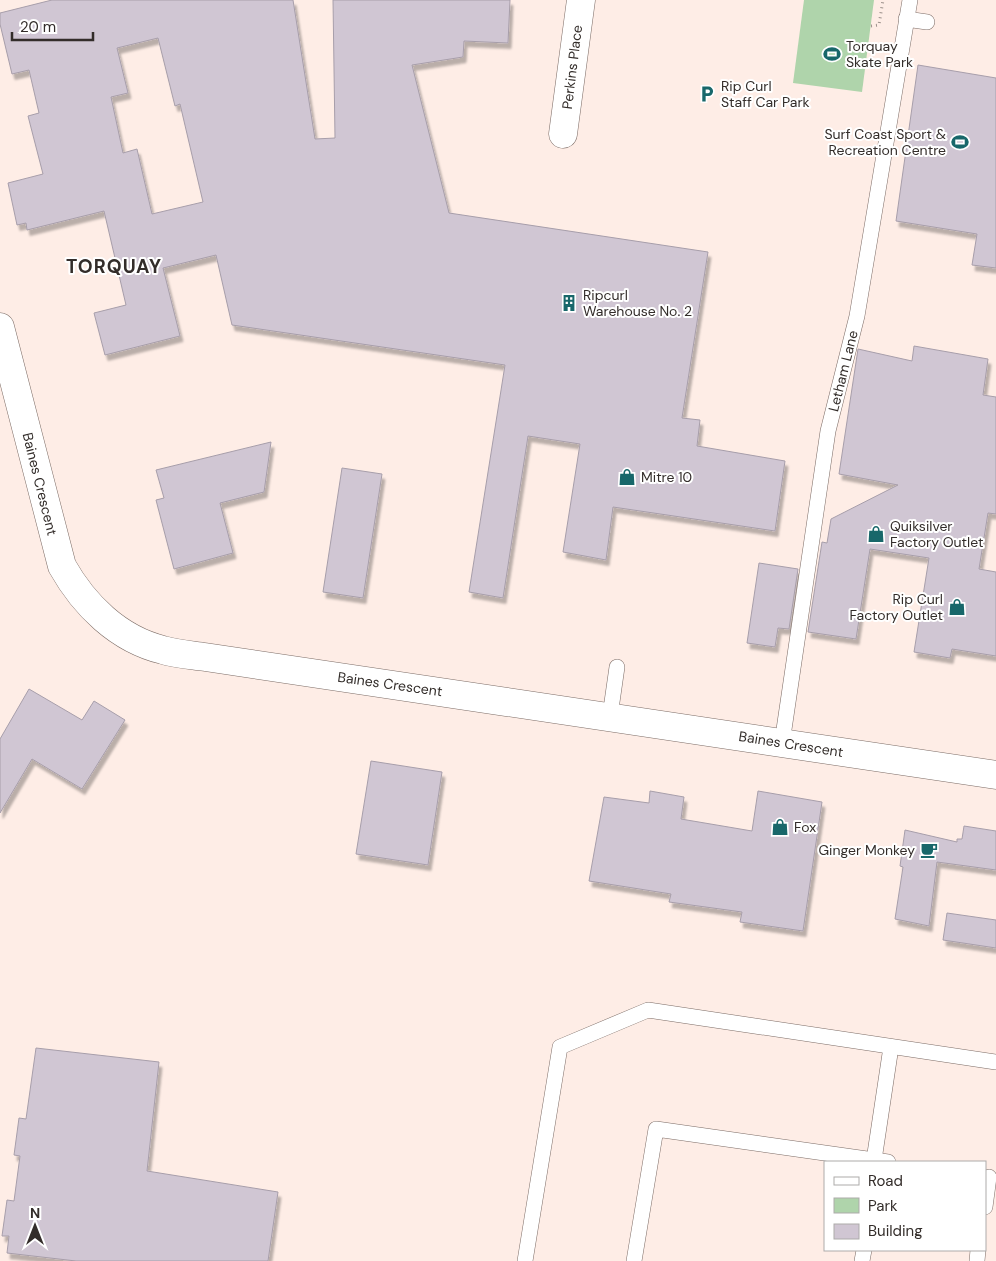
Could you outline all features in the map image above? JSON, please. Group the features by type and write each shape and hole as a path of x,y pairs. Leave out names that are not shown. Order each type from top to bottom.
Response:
{"street":[{"name":"Perkins Place","path":"564,134 581,0"},
{"name":"Baines Crescent","path":"0,327 62,566 76,591 91,608 134,640 163,650 205,658 610,716 996,775"}],"lane":[{"name":"Letham Lane","path":"782,743 828,431 857,316 910,0"},
{"path":"906,19 926,22"},
{"path":"610,716 617,667"},
{"path":"525,1261 560,1047 648,1010 996,1062"},
{"path":"634,1261 656,1129 881,1161 891,1047"},
{"path":"986,1201 990,1177"}],"path":[{"path":"871,26 879,25 882,0"}],"green space":[{"name":"Torquay Skate Park","path":"804,0 874,0 862,92 793,83"}],"building":[{"path":"52,0 293,0 315,139 335,138 333,0 510,0 508,43 464,41 463,57 412,65 449,213 708,252 682,418 700,420 697,446 785,461 775,531 613,507 606,560 563,552 580,444 528,436 503,598 469,592 505,365 232,325 216,255 163,268 180,336 105,355 94,313 126,305 104,211 27,230 26,223 17,225 8,183 43,174 28,116 39,113 29,70 12,74 0,24 0,13","holes":["158,38 175,106 180,104 203,202 152,214 137,149 123,153 111,97 128,93 117,48"]},
{"path":"918,65 996,78 996,268 972,265 977,234 896,221"},
{"path":"914,346 988,359 983,395 996,397 996,514 988,513 979,569 996,572 996,656 952,649 950,658 914,652 929,558 870,549 856,639 808,632 822,542 827,543 831,519 898,485 839,474 858,349 912,361"},
{"path":"271,442 264,492 220,503 233,553 174,569 156,500 164,498 156,470"},
{"path":"342,468 382,474 363,598 323,592"},
{"path":"759,563 798,569 789,629 778,628 775,647 747,643"},
{"path":"29,689 82,720 94,701 125,720 82,789 32,759 0,813 0,739"},
{"path":"371,761 442,772 428,865 356,854"},
{"path":"650,791 684,797 681,819 752,831 758,791 822,802 803,931 740,922 742,912 669,902 671,894 589,881 604,797 649,803"},
{"path":"964,826 996,831 996,870 937,862 929,926 895,919 903,867 900,866 905,830 957,842 957,839 962,839"},
{"path":"947,913 996,920 996,948 943,940"},
{"path":"36,1048 159,1062 147,1171 278,1192 268,1261 76,1261 7,1253 9,1236 2,1236 7,1200 14,1201 20,1156 14,1155 19,1118 26,1119"}],"place":[{"name":"Torquay Skate Park","path":"832,54"},
{"name":"Rip Curl Staff Car Park","path":"707,94"},
{"name":"Surf Coast Sport & Recreation Centre","path":"960,142"},
{"name":"Ripcurl Warehouse No. 2","path":"569,303"},
{"name":"Mitre 10","path":"627,477"},
{"name":"Quiksilver Factory Outlet","path":"876,534"},
{"name":"Rip Curl Factory Outlet","path":"957,607"},
{"name":"Fox","path":"780,827"},
{"name":"Ginger Monkey","path":"929,850"}],"district":[{"name":"TORQUAY","path":"114,266"}]}
